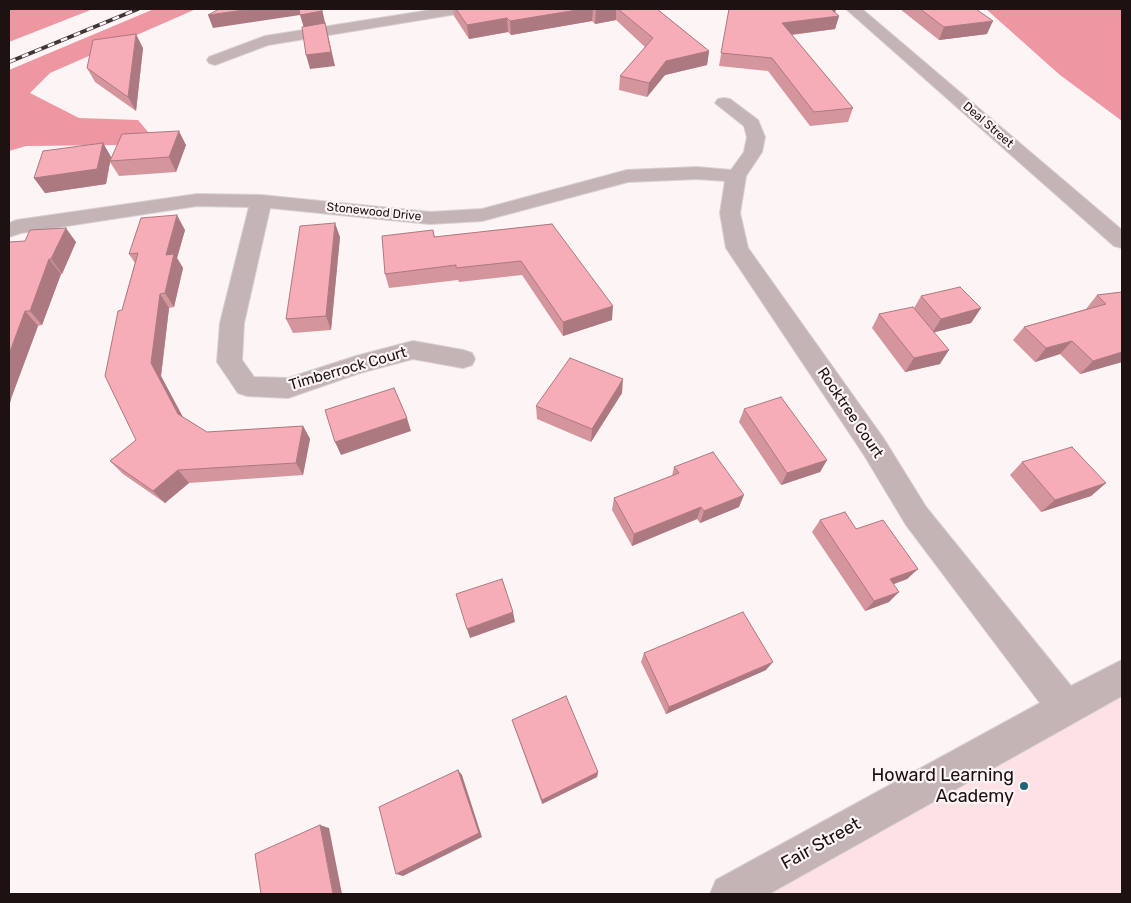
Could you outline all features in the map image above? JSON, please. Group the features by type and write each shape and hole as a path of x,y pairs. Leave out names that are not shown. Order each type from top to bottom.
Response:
{"street":[{"path":"215,60 265,41 402,13 462,9"},
{"name":"Deal Street","path":"853,9 1122,241"},
{"name":"Rocktree Court","path":"724,103 752,124 756,137 753,152 736,176 730,213 737,248 874,447 916,516 1066,708"},
{"name":"Stonewood Drive","path":"9,230 16,227 197,200 261,201 430,218 482,215 626,176 697,173 736,176"},
{"name":"Timberrock Court","path":"261,201 232,323 229,362 247,386 288,388 356,365 412,350 463,359"},
{"name":"Fair Street","path":"730,894 1122,677"}],"shaded area":[{"path":"9,9 93,9 9,42"},
{"path":"154,9 196,9 50,73 30,93 79,118 138,120 149,133 116,145 26,146 9,151 9,70"},
{"path":"986,9 1122,9 1122,121 1060,75"},
{"name":"Howard Learning Academy","path":"1122,678 1122,894 730,894"}],"building":[{"path":"219,9 251,9 208,15"},
{"path":"299,9 322,9 322,11 300,15"},
{"path":"456,9 583,9 510,21 507,18 467,25"},
{"path":"618,9 657,9 709,51 666,61 649,83 620,76 653,38"},
{"path":"729,9 831,9 839,16 782,23 853,108 814,112 772,58 721,53"},
{"path":"920,9 976,9 993,21 944,27"},
{"path":"325,23 331,52 306,55 302,27"},
{"path":"136,34 128,97 87,68 93,40"},
{"path":"179,131 169,157 110,161 122,134"},
{"path":"103,143 97,169 34,178 43,151"},
{"path":"177,215 166,255 174,254 165,293 160,294 151,363 178,414 207,432 303,426 296,463 178,470 153,491 110,461 136,440 105,376 118,311 122,310 138,253 129,254 141,218"},
{"path":"335,223 326,316 286,319 300,226"},
{"path":"552,224 613,306 563,322 521,261 456,268 456,265 385,274 382,236 433,230 434,237"},
{"path":"66,228 51,259 49,259 30,311 25,311 9,354 9,242 25,241 30,230"},
{"path":"960,287 981,308 941,319 921,296"},
{"path":"1122,292 1122,352 1093,361 1072,341 1046,348 1024,327 1106,304 1097,295"},
{"path":"913,307 949,350 914,358 879,314"},
{"path":"570,358 623,379 592,429 536,406"},
{"path":"394,388 407,418 335,442 325,410"},
{"path":"781,397 827,460 787,473 744,409"},
{"path":"1072,447 1106,483 1055,500 1022,462"},
{"path":"713,452 744,495 704,511 701,507 634,534 614,498 679,473 674,467"},
{"path":"845,512 856,529 883,520 918,569 890,579 899,592 874,601 820,520"},
{"path":"502,579 513,612 467,629 456,594"},
{"path":"743,612 773,662 669,707 644,653"},
{"path":"566,696 598,772 542,800 512,720"},
{"path":"458,770 479,833 396,874 379,807"},
{"path":"320,825 333,894 261,894 255,854"}],"railway":[{"path":"9,62 138,9"}],"place":[{"name":"Howard Learning Academy","path":"1024,786"}]}
